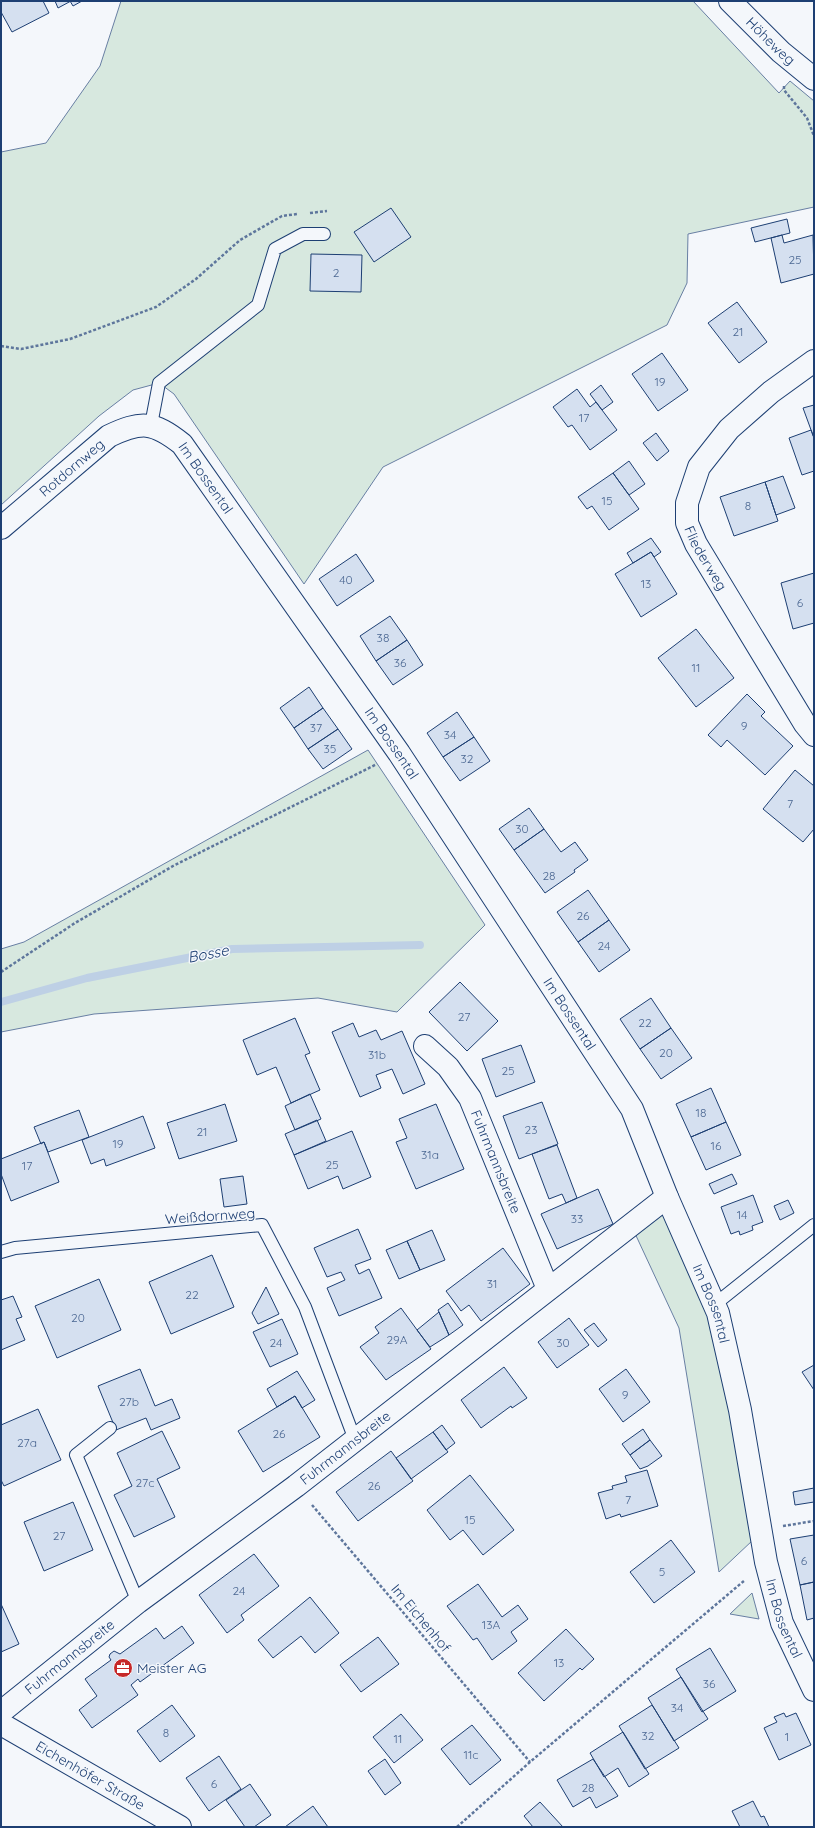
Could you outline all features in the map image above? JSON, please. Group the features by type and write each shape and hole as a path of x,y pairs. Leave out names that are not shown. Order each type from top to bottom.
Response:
{"street":[{"name":"Höheweg","path":"730,1 780,52 814,79"},
{"name":"Fliederweg","path":"814,362 771,392 729,429 699,467 687,503 687,523 696,544 805,724 814,734"},
{"name":"Rotdornweg","path":"1,528 109,436 127,428 151,425"},
{"name":"Im Bossental","path":"151,425 167,432 182,444 399,753 632,1108 667,1197 718,1313 740,1410 766,1562 782,1623 814,1690"},
{"name":"Fuhrmannsbreite","path":"425,1046 448,1067 470,1098 548,1289"},
{"name":"Fuhrmannsbreite","path":"1,1712 138,1602 296,1486 667,1197"},
{"name":"Eichenhöfer Straße","path":"1,1724 180,1827"}],"lane":[{"path":"151,425 159,383 258,305 275,249 303,234 324,234"},
{"name":"Weißdornweg","path":"1,1252 14,1248 262,1225 305,1307 355,1440"},
{"path":"714,1305 814,1225"},
{"path":"110,1428 76,1455 138,1602"}],"path":[{"path":"1,346 21,349 70,339 156,307 196,279 246,236 282,216 328,211"},
{"path":"1,972 75,922 173,866 399,753"},
{"name":"Im Eichenhof","path":"296,1486 530,1762"},
{"path":"761,1530 814,1521"},
{"path":"457,1827 530,1762 766,1562"}],"shaded area":[{"path":"121,1 693,1 779,93 790,81 814,101 814,207 688,234 687,283 667,325 383,467 304,584 174,394 159,383 133,390 99,416 1,505 1,152 46,143 100,66"},
{"path":"368,750 485,925 397,1012 318,998 94,1014 1,1032 1,949 24,942"},
{"path":"666,1200 716,1314 753,1540 719,1572 679,1328 632,1227"},
{"path":"752,1593 759,1619 730,1614"}],"building":[{"path":"1,1 43,1 49,13 12,32 1,12"},
{"path":"55,1 71,1 58,8"},
{"path":"70,1 82,1 73,6"},
{"path":"391,208 411,237 374,262 354,232"},
{"path":"787,219 790,233 755,242 751,228"},
{"path":"782,235 784,243 813,235 814,274 781,283 771,238"},
{"path":"311,254 362,255 361,292 310,291"},
{"path":"737,302 767,342 739,363 708,323"},
{"path":"662,353 688,390 658,411 632,374"},
{"path":"601,385 613,402 602,410 590,394"},
{"path":"577,389 590,407 596,402 617,430 590,450 572,425 568,427 553,407"},
{"path":"814,405 814,438 803,408"},
{"path":"811,430 814,438 814,471 802,475 789,438"},
{"path":"656,433 669,451 657,461 643,443"},
{"path":"629,461 645,484 629,495 613,473"},
{"path":"613,473 639,509 609,530 592,506 587,509 578,497"},
{"path":"783,476 795,508 776,515 765,482"},
{"path":"765,482 778,521 734,536 720,497"},
{"path":"651,538 661,552 654,557 651,552 633,563 627,553"},
{"path":"651,552 677,594 641,617 615,574"},
{"path":"356,554 374,581 337,606 319,579"},
{"path":"814,573 814,623 793,629 781,583"},
{"path":"390,616 407,640 376,661 360,636"},
{"path":"696,629 734,678 696,707 658,658"},
{"path":"407,640 423,665 393,685 376,661"},
{"path":"309,687 323,708 294,728 280,708"},
{"path":"747,694 765,712 761,716 793,746 765,775 727,740 721,747 708,735"},
{"path":"323,708 338,729 308,749 294,728"},
{"path":"457,712 474,737 443,757 427,733"},
{"path":"338,729 352,749 323,769 308,749"},
{"path":"474,737 490,761 460,781 443,757"},
{"path":"795,770 814,786 814,829 803,842 763,809"},
{"path":"529,808 544,829 514,850 499,829"},
{"path":"544,829 561,852 575,842 588,860 574,870 575,872 545,893 514,850"},
{"path":"588,890 609,920 578,942 557,912"},
{"path":"609,920 630,950 599,972 578,942"},
{"path":"460,982 498,1021 467,1051 429,1012"},
{"path":"651,998 671,1028 640,1049 620,1019"},
{"path":"295,1018 310,1053 305,1055 320,1090 291,1103 276,1067 257,1075 243,1040"},
{"path":"353,1023 359,1037 376,1030 381,1040 402,1031 425,1084 403,1094 392,1069 376,1075 381,1088 360,1097 332,1032"},
{"path":"671,1028 692,1058 661,1079 640,1049"},
{"path":"521,1045 535,1082 496,1097 482,1059"},
{"path":"711,1088 726,1122 691,1137 676,1104"},
{"path":"310,1094 321,1119 295,1130 285,1106"},
{"path":"542,1102 558,1144 519,1159 503,1116"},
{"path":"225,1104 237,1141 179,1159 167,1123"},
{"path":"436,1104 464,1169 416,1189 396,1142 407,1138 399,1119"},
{"path":"79,1110 89,1137 48,1152 44,1142 41,1144 34,1127"},
{"path":"143,1116 155,1148 106,1166 104,1159 91,1164 82,1140"},
{"path":"317,1120 326,1141 294,1155 285,1134"},
{"path":"726,1122 741,1155 706,1170 691,1137"},
{"path":"352,1131 371,1177 343,1189 338,1176 308,1189 294,1155"},
{"path":"44,1142 59,1182 11,1201 1,1174 1,1159"},
{"path":"557,1145 577,1198 566,1203 562,1194 549,1199 532,1154"},
{"path":"732,1174 737,1184 714,1194 709,1184"},
{"path":"243,1176 247,1204 224,1207 220,1179"},
{"path":"598,1189 613,1224 557,1249 541,1214"},
{"path":"753,1195 763,1222 752,1226 753,1230 740,1235 739,1231 731,1234 721,1207"},
{"path":"788,1200 794,1213 780,1220 774,1206"},
{"path":"358,1229 371,1259 355,1265 359,1274 369,1269 382,1298 339,1316 327,1288 345,1280 341,1272 327,1277 314,1248"},
{"path":"432,1230 445,1260 420,1270 407,1241"},
{"path":"407,1241 420,1270 399,1279 386,1250"},
{"path":"503,1248 530,1284 481,1321 469,1305 461,1311 446,1291"},
{"path":"212,1255 234,1307 171,1334 149,1282"},
{"path":"99,1279 121,1330 57,1358 35,1306"},
{"path":"266,1287 279,1314 258,1324 252,1313"},
{"path":"13,1296 22,1317 16,1319 25,1340 1,1350 1,1300"},
{"path":"448,1303 463,1325 449,1335 438,1310"},
{"path":"401,1308 431,1349 386,1380 360,1347 379,1333 375,1327"},
{"path":"439,1312 449,1335 430,1347 417,1330"},
{"path":"569,1318 589,1345 557,1368 538,1342"},
{"path":"282,1319 298,1354 270,1367 253,1332"},
{"path":"594,1323 607,1340 598,1347 584,1330"},
{"path":"814,1365 814,1390 802,1372"},
{"path":"504,1367 527,1398 512,1408 511,1406 481,1428 461,1400"},
{"path":"140,1369 155,1406 172,1399 180,1418 151,1430 146,1418 116,1430 98,1386"},
{"path":"626,1369 650,1402 623,1422 599,1389"},
{"path":"297,1371 315,1400 302,1408 295,1396 277,1407 267,1389"},
{"path":"295,1396 320,1437 263,1472 238,1431"},
{"path":"38,1409 61,1460 4,1486 1,1480 1,1425"},
{"path":"442,1425 455,1443 446,1450 433,1432"},
{"path":"643,1429 650,1440 630,1455 622,1444"},
{"path":"162,1431 180,1468 157,1479 175,1517 134,1537 114,1495 132,1486 117,1453"},
{"path":"433,1432 448,1452 411,1479 396,1458"},
{"path":"650,1440 662,1456 648,1466 640,1469 630,1455"},
{"path":"391,1451 413,1481 358,1521 336,1492"},
{"path":"647,1470 658,1506 621,1517 620,1514 606,1519 598,1493 613,1489 612,1486 627,1482 625,1476"},
{"path":"470,1475 514,1530 483,1555 463,1530 450,1540 427,1510"},
{"path":"814,1488 814,1502 795,1505 793,1492"},
{"path":"73,1502 93,1550 44,1571 24,1522"},
{"path":"814,1535 814,1582 800,1585 790,1539"},
{"path":"671,1540 695,1572 654,1603 630,1572"},
{"path":"254,1554 279,1586 241,1615 244,1620 227,1633 199,1595"},
{"path":"814,1582 814,1618 807,1620 800,1585"},
{"path":"478,1584 502,1617 518,1605 528,1619 511,1632 517,1641 492,1660 477,1638 473,1640 447,1606"},
{"path":"310,1597 339,1633 315,1653 301,1636 273,1658 258,1640"},
{"path":"1,1604 19,1644 1,1652"},
{"path":"182,1626 194,1643 140,1682 138,1679 131,1685 138,1695 92,1728 79,1710 97,1696 85,1679 111,1660 109,1657 110,1654 114,1651 120,1654 156,1628 164,1639"},
{"path":"566,1629 594,1659 582,1670 580,1668 544,1701 518,1673"},
{"path":"378,1637 399,1664 361,1692 340,1665"},
{"path":"710,1648 736,1691 702,1712 676,1669"},
{"path":"681,1677 708,1719 674,1741 648,1698"},
{"path":"172,1705 195,1736 160,1762 137,1731"},
{"path":"652,1705 679,1748 645,1769 619,1726"},
{"path":"784,1713 786,1717 796,1713 811,1745 779,1760 764,1728 777,1722 774,1717"},
{"path":"401,1714 423,1740 394,1763 373,1737"},
{"path":"472,1725 501,1760 470,1785 441,1749"},
{"path":"623,1732 649,1774 629,1787 618,1768 604,1777 590,1753"},
{"path":"219,1756 241,1789 209,1811 186,1778"},
{"path":"385,1759 401,1783 385,1795 368,1771"},
{"path":"593,1759 618,1796 596,1808 590,1797 573,1807 557,1780"},
{"path":"250,1784 271,1815 254,1827 245,1827 226,1800"},
{"path":"753,1801 761,1817 764,1816 769,1827 740,1827 732,1811"},
{"path":"540,1802 563,1827 533,1827 524,1816"},
{"path":"313,1806 328,1827 285,1827"}],"waterway":[{"name":"Bosse","path":"1,1002 87,978 232,949 420,945"}],"place":[{"name":"Meister AG","path":"123,1668"}]}
